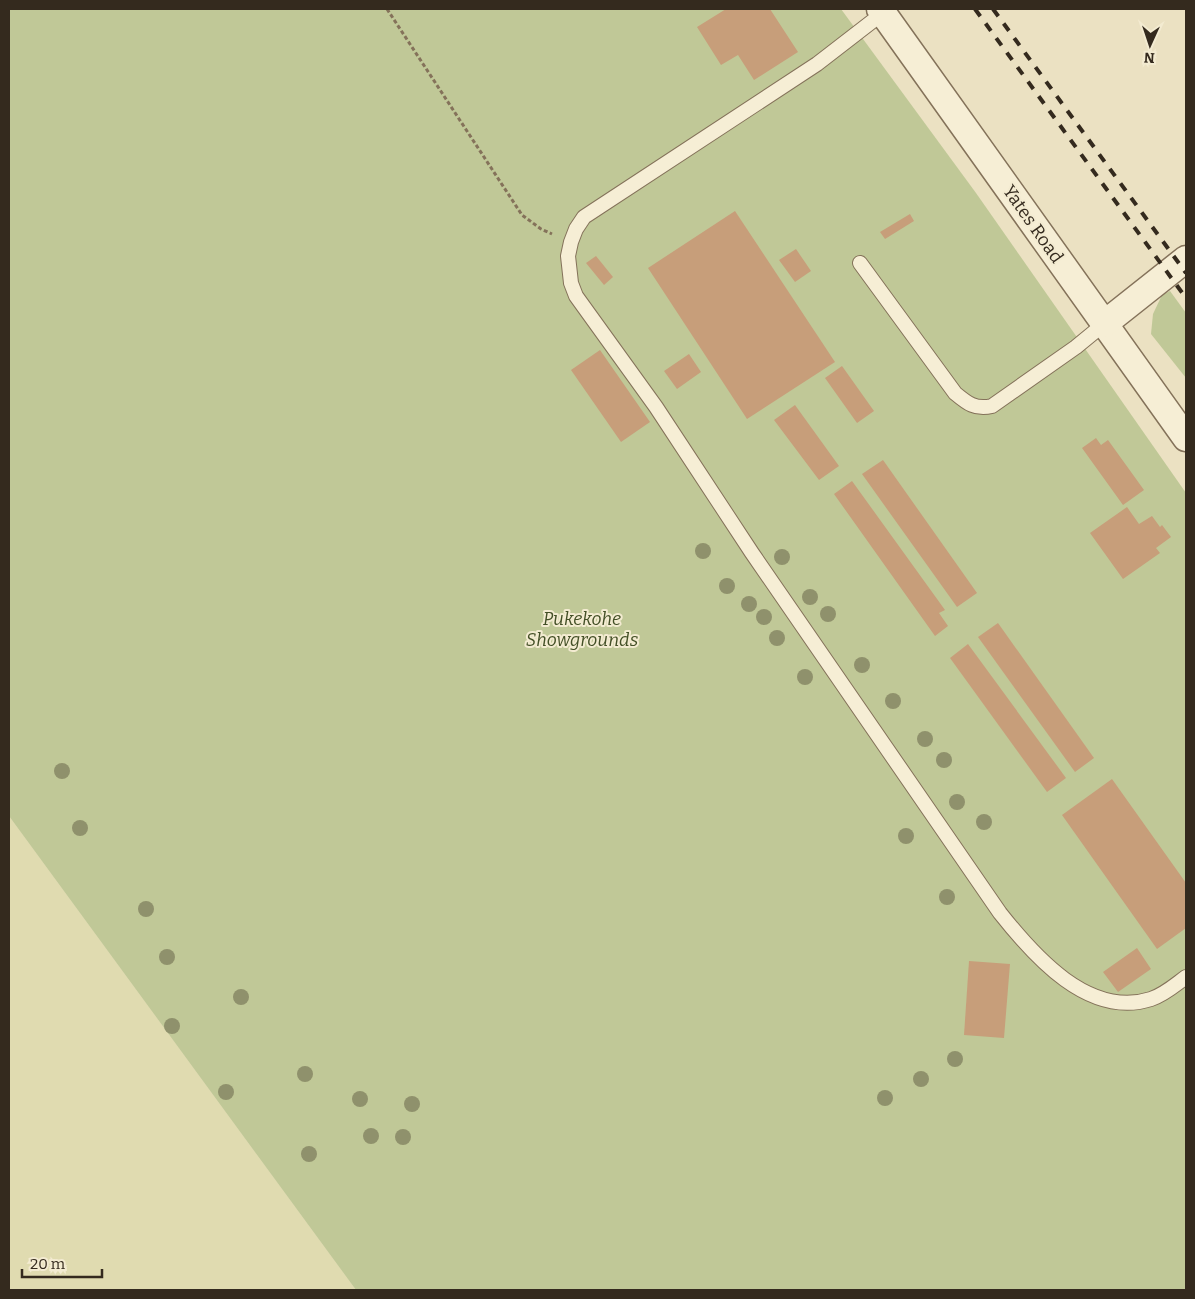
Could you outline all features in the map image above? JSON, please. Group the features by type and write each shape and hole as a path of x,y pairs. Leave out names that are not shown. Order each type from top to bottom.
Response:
{"street":[{"name":"Yates Road","path":"881,11 1186,438"},
{"path":"1104,324 1186,259"}],"lane":[{"path":"881,11 817,64 584,217 576,229 568,256 568,270 571,283 576,296 656,407 757,562 994,905 1020,939 1061,976 1085,992 1111,1002 1125,1004 1152,999 1165,993 1186,977"},
{"path":"860,263 954,393 966,402 981,408 992,406 1076,347 1104,324"}],"path":[{"path":"388,9 522,214 541,229 571,242"}],"shaded area":[{"path":"9,816 356,1290 9,1290"}],"green space":[{"name":"Pukekohe Showgrounds","path":"9,9 841,9 976,193 1186,493 1186,1290 356,1290 9,816"},
{"path":"1170,291 1186,313 1186,378 1151,334 1153,314 1162,295"}],"building":[{"path":"726,9 770,9 798,52 754,80 738,55 721,65 697,27"},
{"path":"735,211 835,362 747,419 648,268"},
{"path":"910,214 914,221 885,239 880,232"},
{"path":"796,249 811,271 795,282 779,260"},
{"path":"596,256 613,277 604,285 586,263"},
{"path":"600,350 650,422 621,442 571,370"},
{"path":"689,354 701,372 677,389 664,371"},
{"path":"842,366 874,411 857,423 825,378"},
{"path":"795,405 839,466 819,480 774,420"},
{"path":"1096,438 1101,445 1108,440 1144,490 1123,505 1082,448"},
{"path":"883,460 977,593 957,607 862,474"},
{"path":"852,481 945,610 939,613 948,626 935,636 834,494"},
{"path":"1127,507 1139,524 1152,516 1171,537 1156,548 1160,553 1123,579 1090,533"},
{"path":"998,623 1094,758 1075,772 978,637"},
{"path":"968,644 1066,778 1047,792 950,658"},
{"path":"1112,779 1186,883 1186,928 1157,949 1062,815"},
{"path":"1137,948 1151,969 1118,992 1103,972"},
{"path":"969,961 1010,964 1004,1038 964,1035"}],"railway":[{"path":"975,9 1186,298"},
{"path":"993,9 1186,273"}]}
